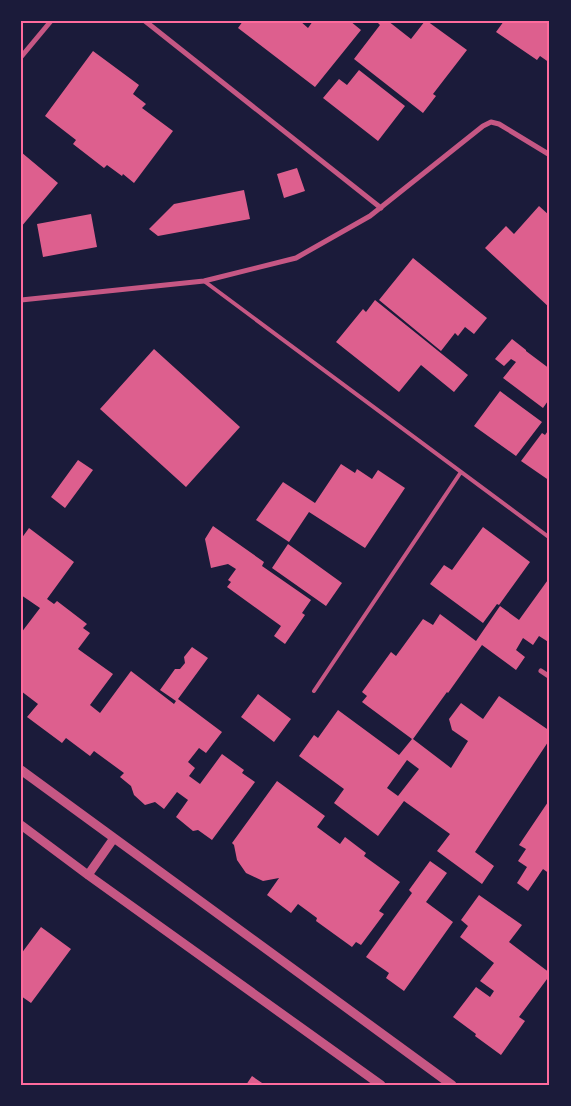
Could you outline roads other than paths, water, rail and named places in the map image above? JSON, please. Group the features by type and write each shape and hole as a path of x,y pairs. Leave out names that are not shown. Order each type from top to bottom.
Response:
{"street":[{"path":"21,57 51,21"},
{"path":"145,21 381,208"},
{"path":"21,300 204,281 296,258 370,216 475,132 491,122 499,124 550,155"},
{"path":"541,671 550,677"},
{"path":"21,770 452,1085"},
{"path":"21,825 381,1085"},
{"path":"88,875 114,838"}],"lane":[{"path":"204,281 550,538"},
{"path":"314,691 461,472"}]}
